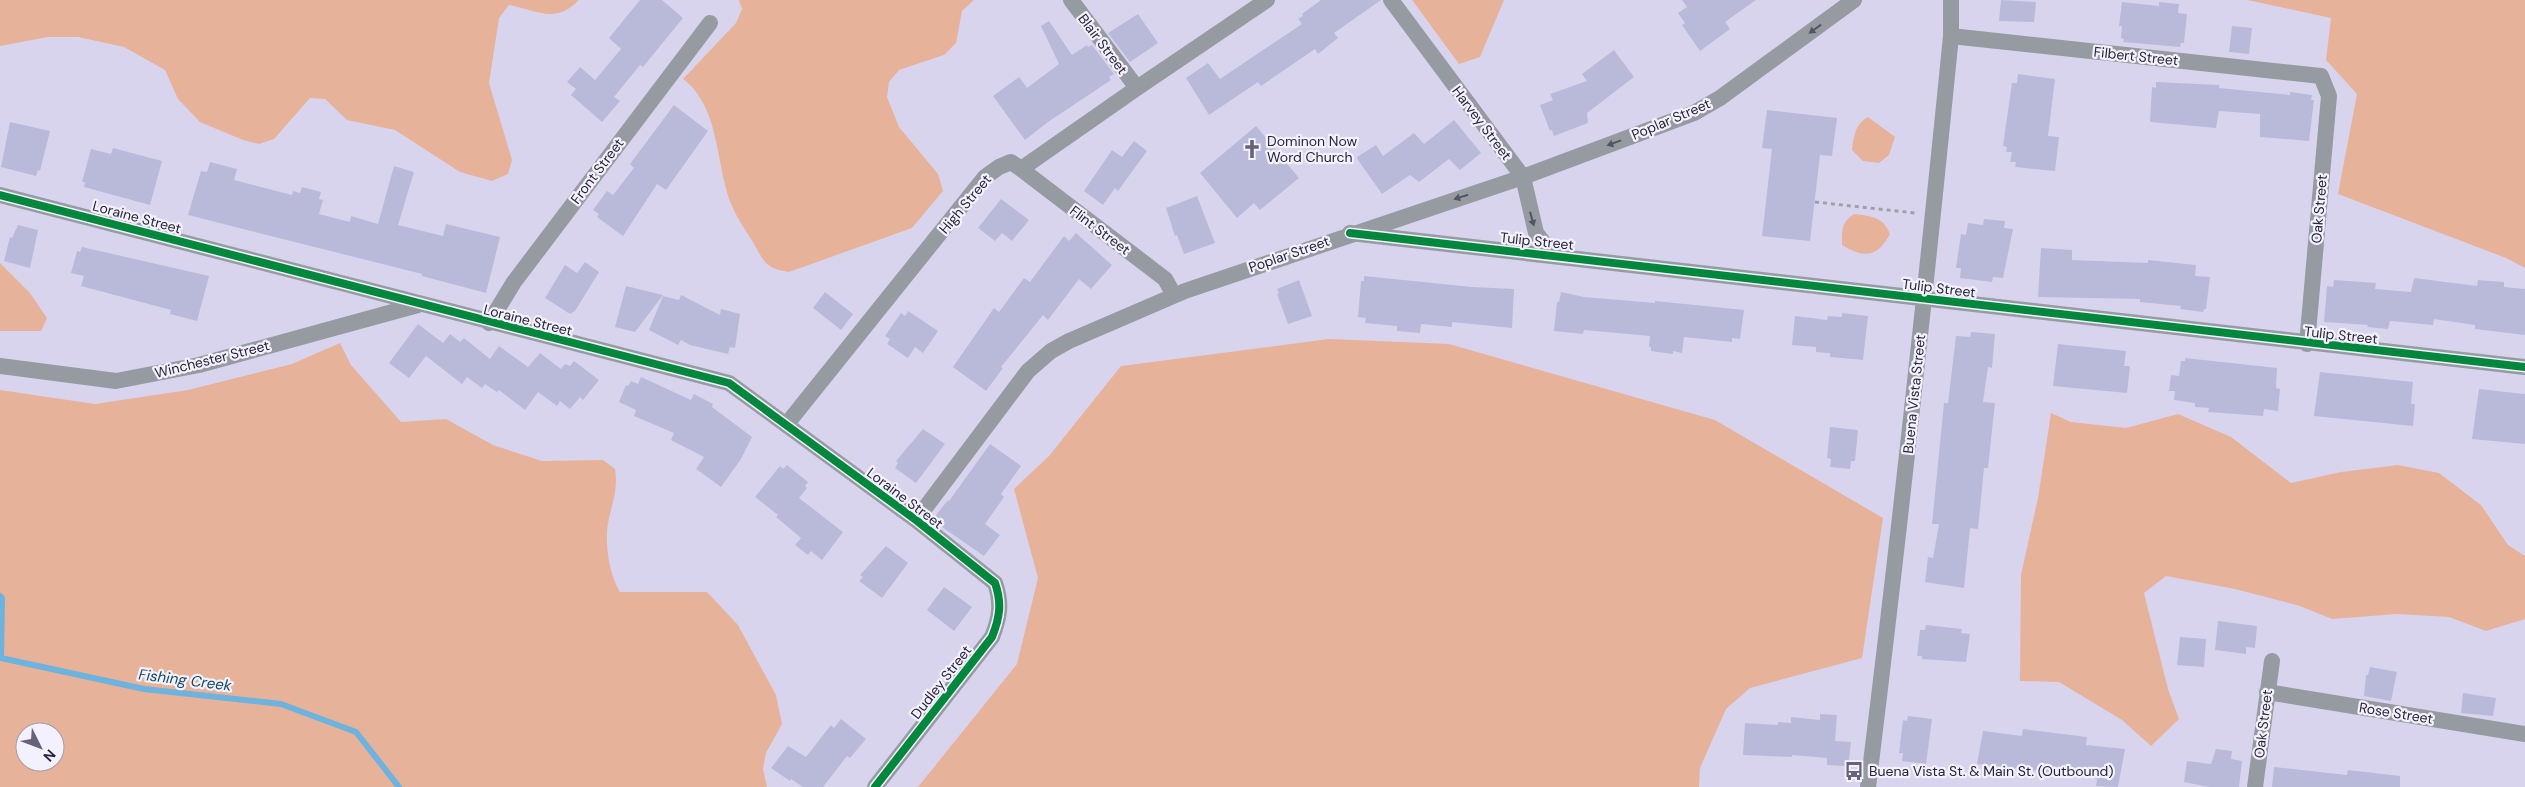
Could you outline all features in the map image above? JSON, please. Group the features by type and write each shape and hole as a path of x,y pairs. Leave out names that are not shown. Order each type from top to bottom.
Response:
{"street":[{"name":"Blair Street","path":"1071,0 1136,88"},
{"path":"1021,169 1136,88 1267,0"},
{"name":"Harvey Street","path":"1391,0 1523,177 1536,233 1552,256"},
{"name":"Buena Vista Street","path":"1868,787 1899,537 1951,36 1951,0"},
{"name":"Poplar Street","path":"916,520 1028,370 1051,351 1068,341 1174,295 1350,233 1523,177 1694,113 1720,98 1848,2"},
{"name":"Front Street","path":"489,323 514,282 710,23"},
{"name":"Filbert Street","path":"1951,36 2321,76"},
{"name":"Oak Street","path":"2307,344 2330,96 2321,76"},
{"name":"High Street","path":"786,425 985,177 999,167 1011,162 1021,169"},
{"name":"Flint Street","path":"1021,169 1165,279 1174,295"},
{"name":"Loraine Street","path":"0,195 489,323 729,383 916,520 995,583"},
{"name":"Tulip Street","path":"1350,233 2307,344 2525,367"},
{"name":"Winchester Street","path":"0,366 116,381 200,365 420,305"},
{"name":"Dudley Street","path":"875,787 992,637 999,618 1000,598 995,583"},
{"name":"Oak Street","path":"2255,787 2272,661"},
{"name":"Rose Street","path":"2267,692 2525,734"}],"path":[{"path":"1814,202 1918,213"}],"shaded area":[{"path":"0,0 579,0 571,7 554,14 546,14 509,5 499,18 489,83 512,160 508,174 492,181 460,172 395,130 347,120 325,99 310,98 274,139 259,144 243,140 200,122 178,99 165,70 124,47 78,37 48,37 0,46"},
{"path":"739,0 974,0 962,11 956,43 944,55 899,70 889,82 887,97 899,127 938,174 943,191 912,228 789,272 775,269 766,263 732,206 711,121 704,105 695,91 683,79 736,23 742,9"},
{"path":"1412,0 1504,0 1480,57 1459,64"},
{"path":"2247,0 2525,0 2525,268 2506,258 2338,194 2357,94 2326,60 2331,18"},
{"path":"1868,117 1895,137 1889,155 1879,163 1863,161 1852,150 1858,127"},
{"path":"1854,214 1875,218 1884,224 1890,234 1881,247 1864,254 1842,245 1844,224"},
{"path":"0,263 30,293 47,318 41,331 0,331"},
{"path":"1329,339 1449,344 1715,420 1883,518 1862,658 1750,688 1726,709 1700,768 1699,787 918,787 1017,664 1038,578 1014,489 1049,456 1121,366"},
{"path":"340,343 351,365 401,422 446,419 493,445 542,461 603,460 615,469 616,486 608,523 607,538 609,563 620,592 707,592 738,625 776,695 782,724 766,753 763,769 767,787 0,787 0,390 95,404 188,390 292,364"},
{"path":"2051,413 2071,422 2126,428 2178,414 2231,437 2291,483 2341,472 2398,465 2439,473 2481,505 2508,545 2525,556 2525,619 2486,631 2449,617 2397,614 2332,619 2300,606 2235,589 2166,576 2144,593 2168,689 2179,719 2151,746 2122,720 2059,682 2020,681 2021,575 2038,498"}],"building":[{"path":"640,0 662,0 683,18 643,67 640,65 614,97 620,101 602,122 571,95 576,89 567,82 580,67 595,80 621,49 609,38"},
{"path":"1321,0 1381,0 1334,33 1338,38 1318,54 1315,49 1261,86 1258,82 1209,115 1186,78 1208,63 1220,79 1302,24 1298,19"},
{"path":"1682,0 1756,0 1725,22 1730,29 1700,51 1682,25 1685,23 1678,13 1687,7"},
{"path":"2001,0 2036,2 2034,22 1999,21"},
{"path":"2122,2 2159,6 2159,2 2179,4 2178,13 2187,14 2184,43 2181,43 2180,47 2123,42 2124,39 2121,38 2122,26 2119,26"},
{"path":"1138,14 1158,43 1130,62 1108,33"},
{"path":"1049,21 1072,55 1087,45 1088,47 1092,45 1114,74 1109,77 1111,80 1048,122 1025,140 993,96 1019,77 1027,88 1059,64 1041,26"},
{"path":"2232,26 2252,28 2249,54 2229,52"},
{"path":"1614,50 1634,77 1587,113 1588,123 1554,136 1552,130 1550,131 1540,105 1553,100 1550,94 1587,81 1582,74"},
{"path":"2018,74 2055,79 2048,136 2059,137 2055,171 2015,167 2016,162 2010,162 2012,152 2006,152 2007,147 2003,146 2012,83 2017,83"},
{"path":"2156,82 2219,85 2219,88 2290,95 2290,92 2312,95 2311,100 2314,100 2309,141 2260,137 2260,114 2219,111 2216,128 2150,122 2152,87 2156,88"},
{"path":"674,105 708,131 666,190 657,184 623,236 597,217 599,214 593,210 607,191 613,195 634,168 630,164"},
{"path":"1767,110 1837,118 1832,156 1820,155 1810,241 1762,236 1772,149 1762,148"},
{"path":"1454,120 1481,153 1460,170 1449,159 1419,182 1410,175 1382,194 1358,160 1357,157 1376,145 1383,156 1414,133 1424,144"},
{"path":"10,122 50,131 40,171 38,170 36,176 1,167"},
{"name":"Dominon Now Word Church","path":"1256,126 1299,178 1260,210 1254,203 1237,218 1200,173"},
{"path":"1134,141 1147,151 1118,191 1115,188 1103,205 1084,191 1112,150 1122,157"},
{"path":"113,148 162,161 150,205 84,187 85,182 82,182 91,149 111,154"},
{"path":"210,162 237,169 234,180 292,195 293,191 300,193 302,187 321,192 319,199 323,200 319,214 350,222 351,216 378,224 394,166 414,172 398,225 443,236 446,224 500,237 486,293 422,276 422,274 188,215 201,171 207,172"},
{"path":"1197,196 1215,243 1184,254 1177,235 1175,236 1166,208"},
{"path":"1001,199 1029,220 1012,241 1002,233 995,241 978,228"},
{"path":"1984,219 2005,221 2004,228 2013,229 2003,278 1993,277 1992,282 1960,278 1961,268 1956,268 1961,234 1966,235 1968,223 1983,225"},
{"path":"18,225 38,230 30,268 4,261 10,237 12,238"},
{"path":"1076,233 1112,265 1091,289 1079,279 1048,320 1043,315 1001,367 1003,368 986,391 953,367 994,308 999,312 1024,278 1030,282 1064,236 1069,241"},
{"path":"82,247 209,276 197,321 170,314 171,310 81,286 84,276 71,273 77,251 80,252"},
{"path":"2041,248 2072,250 2072,260 2148,263 2148,260 2196,265 2195,276 2210,277 2206,309 2203,312 2180,309 2181,306 2140,302 2140,299 2038,297"},
{"path":"585,262 599,272 575,311 570,314 545,298 565,265 577,273"},
{"path":"1364,276 1472,287 1514,289 1512,328 1452,322 1452,327 1421,324 1420,333 1397,331 1397,326 1365,323 1366,318 1358,317 1361,281 1364,281"},
{"path":"2414,278 2477,286 2478,280 2504,282 2504,287 2525,289 2525,335 2475,329 2475,325 2434,319 2433,325 2390,321 2388,329 2367,327 2368,325 2324,322 2327,286 2333,287 2334,280 2376,283 2375,289 2411,292"},
{"path":"1299,280 1312,316 1288,324 1277,289"},
{"path":"626,286 663,295 635,332 615,327"},
{"path":"825,292 853,314 841,330 813,308"},
{"path":"1561,292 1584,297 1655,303 1655,301 1744,310 1740,339 1732,338 1732,342 1684,337 1682,353 1673,351 1673,354 1651,351 1651,347 1649,347 1650,336 1584,330 1583,334 1554,331 1557,302 1559,302"},
{"path":"681,295 720,315 721,309 740,314 735,348 730,347 728,354 690,345 681,340 678,345 649,330 663,296 679,300"},
{"path":"908,311 938,331 923,353 915,347 908,358 887,344 890,339 885,336 901,313 905,316"},
{"path":"1842,313 1868,316 1863,360 1830,357 1830,353 1816,352 1816,347 1792,345 1795,316 1827,320 1828,316 1842,317"},
{"path":"418,324 443,343 450,334 460,342 464,338 490,359 499,346 528,367 540,353 561,369 565,364 570,366 574,361 599,380 583,400 580,397 570,409 560,401 557,406 538,392 525,410 499,390 497,392 485,384 482,388 467,377 462,384 426,356 409,378 389,363"},
{"path":"1971,332 1995,334 1992,368 1988,367 1983,402 1995,403 1988,468 1984,468 1978,529 1970,528 1964,588 1925,582 1928,557 1933,558 1939,524 1932,524 1944,403 1948,403 1956,336 1970,337"},
{"path":"2058,344 2126,351 2124,366 2130,366 2127,393 2053,386"},
{"path":"2185,358 2277,368 2276,388 2280,389 2278,411 2264,409 2263,416 2208,412 2209,408 2195,407 2195,403 2174,400 2175,391 2169,391 2171,375 2179,376 2181,361 2185,361"},
{"path":"2320,372 2413,382 2411,404 2415,404 2413,426 2314,416"},
{"path":"641,377 691,400 694,394 713,404 712,407 752,437 741,459 721,487 696,469 704,457 671,440 674,433 634,416 636,410 619,402 626,385 628,386 631,381 638,384"},
{"path":"2479,389 2525,394 2525,444 2472,439"},
{"path":"1830,427 1858,430 1855,461 1851,461 1850,469 1830,467 1831,459 1827,458"},
{"path":"923,429 945,444 916,483 895,468 898,463 896,461"},
{"path":"990,444 1021,466 1001,494 1004,497 985,524 1000,535 984,556 932,520 949,501"},
{"path":"787,465 808,482 805,486 807,488 799,498 843,532 822,560 811,551 808,555 795,545 801,538 776,517 778,515 755,497 780,466 783,469"},
{"path":"886,546 908,563 882,598 859,581 863,577 860,575"},
{"path":"944,587 972,607 954,631 927,610"},
{"path":"2218,621 2257,626 2255,648 2246,647 2246,654 2215,650"},
{"path":"1926,625 1962,629 1961,633 1970,634 1966,662 1922,659 1922,656 1917,656 1920,630 1925,630"},
{"path":"2180,637 2206,639 2204,667 2177,665"},
{"path":"2370,667 2397,672 2391,701 2364,696 2366,675 2368,675"},
{"path":"2463,693 2496,698 2493,716 2461,713"},
{"path":"1820,714 1837,715 1835,741 1851,742 1849,760 1847,760 1846,766 1827,765 1827,758 1792,755 1792,757 1743,755 1745,723 1778,725 1778,722 1791,723 1791,717 1820,720"},
{"path":"1908,716 1932,719 1926,764 1902,761 1903,753 1899,753 1903,720 1907,721"},
{"path":"841,719 866,739 850,758 847,756 823,787 803,787 771,768 788,746 806,757 831,725 834,728"},
{"path":"2023,729 2087,737 2086,745 2125,749 2118,787 2096,786 2097,779 2093,777 1977,764 1983,731 2022,736"},
{"path":"2216,749 2232,751 2231,759 2242,761 2239,787 2209,787 2184,782 2187,761 2211,764"},
{"path":"2274,767 2347,775 2348,770 2400,776 2400,787 2272,787"}],"waterway":[{"name":"Fishing Creek","path":"0,596 2,598 1,658 144,689 281,704 356,732 399,787"}],"cycle path":[{"path":"0,195 729,383 916,520 995,583 999,597 999,610 992,637 875,787"},
{"path":"1350,233 2525,367"}],"place":[{"name":"Dominon Now Word Church","path":"1252,149"},
{"name":"Buena Vista St. & Main St. (Outbound)","path":"1854,771"}]}
